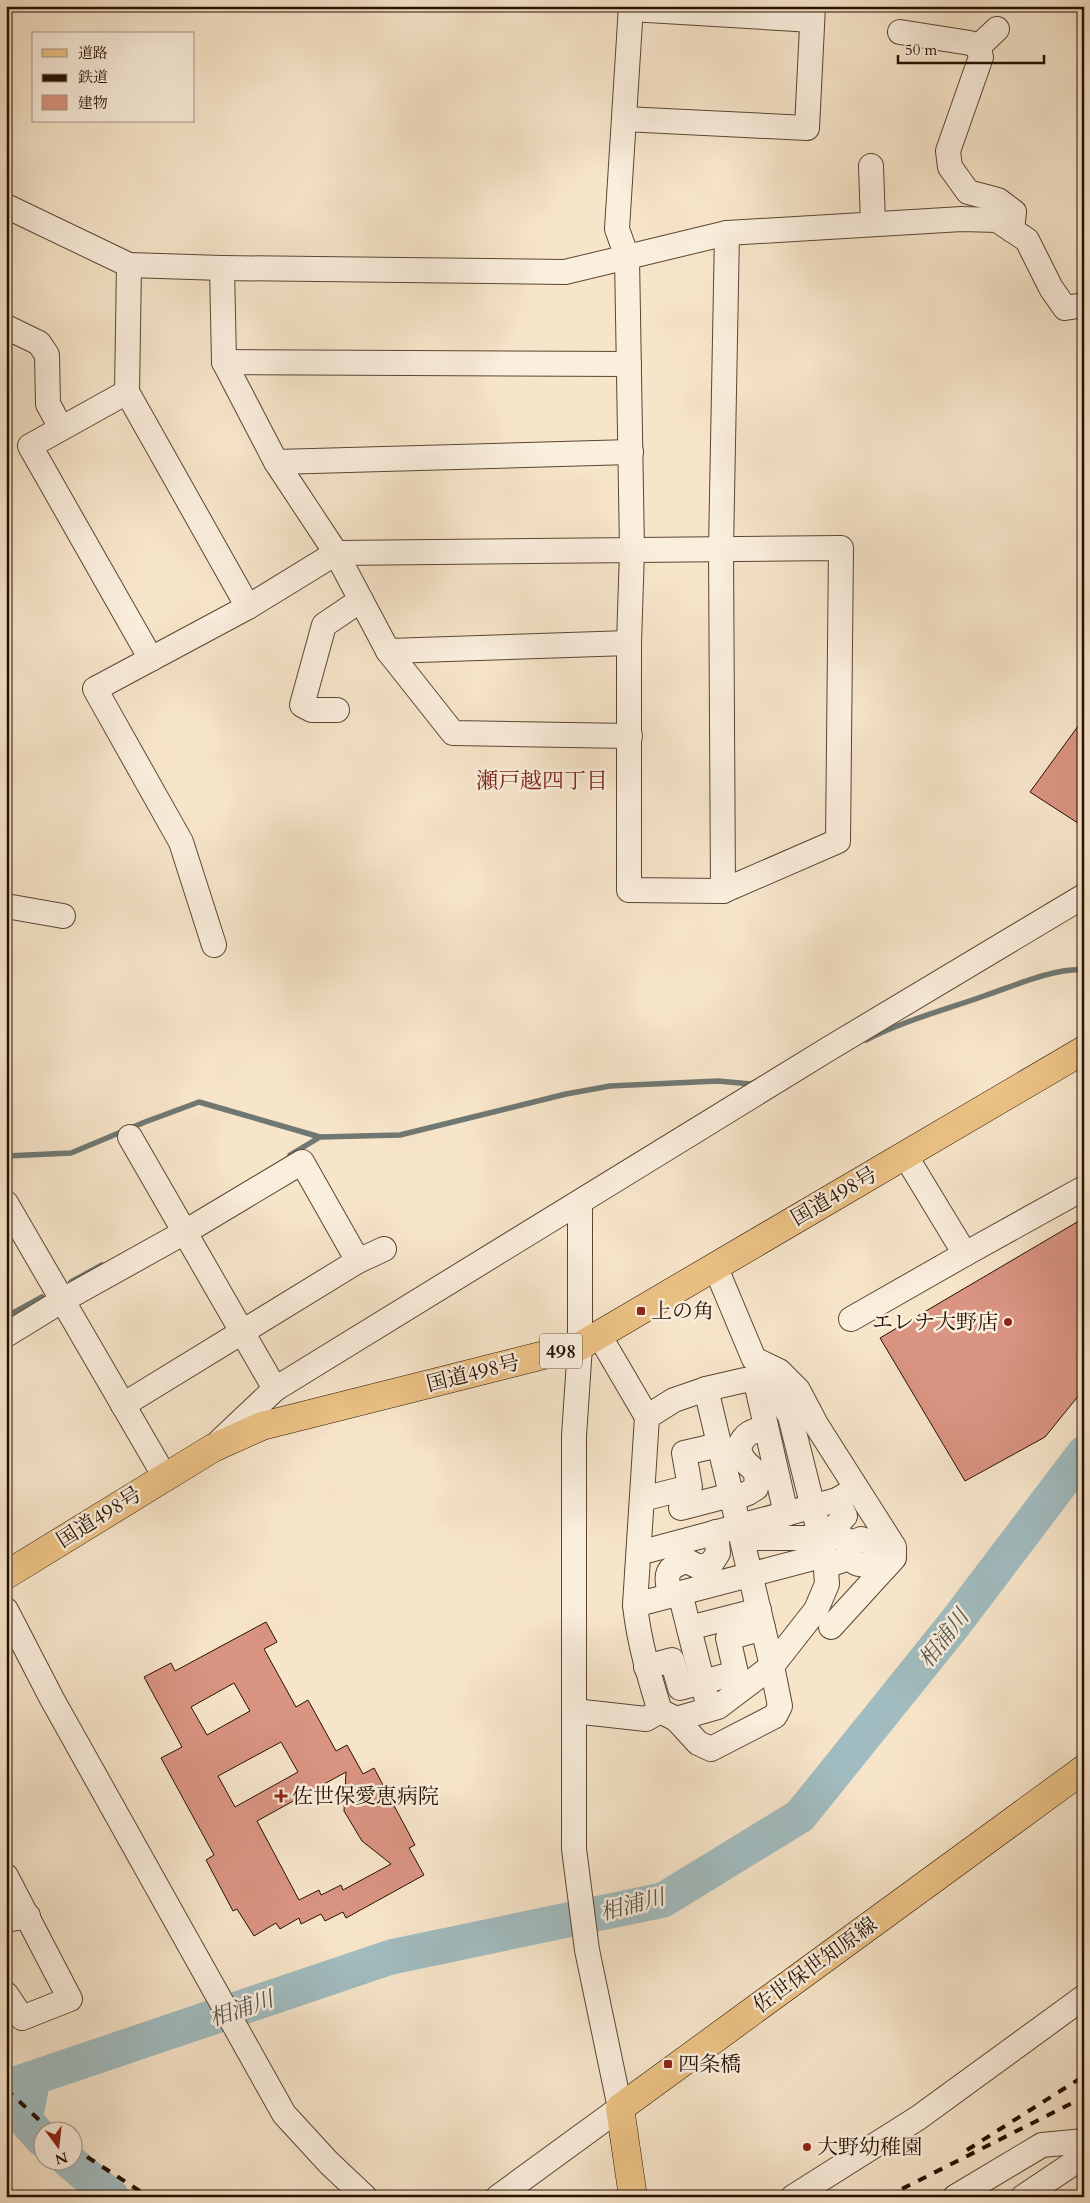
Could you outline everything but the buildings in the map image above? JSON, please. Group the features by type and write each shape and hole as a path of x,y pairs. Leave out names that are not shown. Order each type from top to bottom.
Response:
{"main road":[{"name":"国道498号","path":"6,1575 213,1448 262,1426 589,1340 1084,1050"},
{"name":"佐世保世知原線","path":"620,2108 1084,1769"},
{"path":"620,2108 633,2197"}],"street":[{"path":"214,945 181,842 96,689 248,607 336,553 632,550 721,549 841,548 838,841 723,891 629,890 629,643 632,550 631,452 627,257 617,230 631,7 812,13 807,128 624,119"},
{"path":"978,46 997,30"},
{"path":"900,32 970,43 978,46"},
{"path":"978,46 981,57 948,152 950,167 968,192 998,200 1014,212 1012,230"},
{"path":"871,166 874,224"},
{"path":"6,206 129,265 222,268 565,272 727,233 962,219 997,220 1026,240 1051,288 1065,308 1084,305"},
{"path":"723,891 721,549 727,233"},
{"path":"129,265 127,392 248,607"},
{"path":"222,268 224,362 276,462 336,553 388,651 454,733 630,736"},
{"path":"6,327 39,342 47,355 48,404 61,428"},
{"path":"224,362 629,364"},
{"path":"127,392 30,446 151,659"},
{"path":"276,462 631,452"},
{"path":"337,710 312,710 302,705 324,624 361,600"},
{"path":"388,651 629,643"},
{"path":"213,1448 275,1389 830,1048 1084,896"},
{"path":"6,906 63,916"},
{"path":"130,1137 275,1389"},
{"path":"905,1155 966,1254"},
{"path":"6,1334 185,1232 302,1162 358,1261"},
{"path":"851,1319 1084,1188"},
{"path":"498,2197 620,2108 587,1950 574,1849 574,1436 589,1340 580,1203"},
{"path":"7,1207 165,1477"},
{"path":"123,1405 358,1261 384,1249"},
{"path":"716,1266 754,1359 778,1371 798,1390 817,1426 894,1547 894,1558 831,1627"},
{"path":"589,1340 647,1417 635,1605 638,1632 646,1667 668,1715 698,1743 711,1749 775,1716 780,1706 706,1389"},
{"path":"574,1711 646,1719 710,1710 718,1707 772,1666 816,1610 827,1584 824,1553 814,1506 790,1416 778,1396 763,1384 745,1380 706,1389 674,1400 647,1417"},
{"path":"756,1382 786,1514"},
{"path":"690,1511 732,1497 748,1494 756,1488 757,1479 754,1468 743,1459 739,1447 743,1438 754,1430 766,1429"},
{"path":"642,1499 690,1487 684,1453 719,1446"},
{"path":"635,1605 854,1546 865,1529 863,1520 843,1503 814,1506 786,1514 740,1532"},
{"path":"639,1553 716,1532 740,1532 824,1553"},
{"path":"710,1710 689,1628 676,1594 667,1585 667,1573 674,1565 687,1561 700,1567 711,1564 718,1553 716,1532"},
{"path":"6,1610 52,1699 284,2114 329,2163 365,2197"},
{"path":"689,1628 723,1613 761,1619"},
{"path":"646,1667 672,1660 680,1688 736,1673 728,1638 761,1619"},
{"path":"6,1876 17,1918 70,1999 22,2018 6,1994"},
{"path":"792,2197 918,2118 1084,1997"},
{"path":"954,2197 1042,2145 1084,2141"},
{"path":"1023,2197 1084,2156"}],"waterway":[{"path":"866,1040 909,1021 1034,978 1072,970 1084,970"},
{"path":"6,1156 71,1153 199,1102 320,1137 400,1135 566,1094 610,1086 718,1081 751,1084 755,1082"},
{"path":"290,1155 320,1137"},
{"path":"71,1282 102,1265"},
{"path":"6,1317 42,1297"},
{"name":"相浦川","path":"6,2087 391,1957 663,1900 800,1816 956,1622 1084,1453"},
{"path":"32,2128 25,2120 33,2079"},
{"path":"80,2170 112,2197"}],"railway":[{"path":"967,2150 1084,2076"},
{"path":"6,2089 39,2120"},
{"path":"886,2197 1084,2097"},
{"path":"82,2153 149,2197"}],"place":[{"name":"上の角","path":"641,1311"},
{"name":"エレナ大野店","path":"1008,1322"},
{"name":"佐世保愛恵病院","path":"281,1796"},
{"name":"四条橋","path":"668,2064"},
{"name":"大野幼稚園","path":"807,2147"}],"district":[{"name":"瀬戸越四丁目","path":"542,780"}]}
